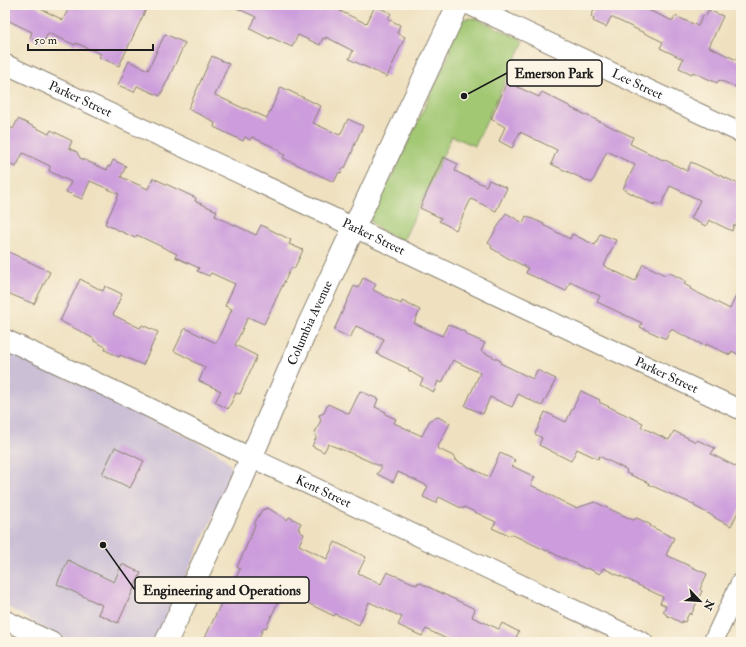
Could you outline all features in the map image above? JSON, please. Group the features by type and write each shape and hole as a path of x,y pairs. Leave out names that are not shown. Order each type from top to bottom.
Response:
{"street":[{"name":"Columbia Avenue","path":"166,642 251,458 298,348 353,227 458,5"},
{"name":"Lee Street","path":"469,5 741,133"},
{"name":"Parker Street","path":"5,64 741,410"},
{"name":"Kent Street","path":"5,339 132,399 251,458 643,642"},
{"path":"717,641 741,582"},
{"path":"5,620 52,642"}],"shaded area":[{"path":"5,347 216,451 229,463 231,467 231,478 155,642 71,642 46,630 5,606"}],"green space":[{"path":"469,18 478,19 524,41 475,146 452,136 403,241 374,225 370,216 383,188 390,181 448,57 450,51 449,45 461,21"}],"building":[{"path":"5,5 33,5 63,20 70,5 148,5 119,66 99,57 101,54 76,43 75,45 48,33 42,43 30,38 32,32 5,19"},
{"path":"230,5 333,5 341,9 340,11 365,23 367,23 375,6 391,13 388,19 400,25 397,33 405,37 387,77 349,59 353,51 326,37 326,39 323,38 320,45 298,35 292,47 270,37 270,39 250,29 256,17"},
{"path":"586,5 651,5 648,10 673,21 675,16 698,26 703,15 706,16 708,10 723,16 709,47 741,62 741,89 719,80 717,83 693,72 692,74 679,68 683,59 660,48 663,42 611,17 606,27 593,21 594,19 591,17 594,9"},
{"path":"165,34 185,43 160,96 137,86 134,92 118,85 129,61 148,70"},
{"path":"212,56 229,64 215,95 245,109 267,118 281,87 321,106 313,123 340,135 348,119 363,126 345,168 342,169 341,173 339,172 334,182 283,158 285,155 279,152 280,150 252,137 250,140 245,137 243,141 214,127 215,123 211,120 188,109"},
{"path":"507,82 539,97 542,92 571,108 633,137 630,144 687,171 691,162 741,185 741,215 736,226 734,225 732,231 709,220 706,226 691,219 700,200 670,186 661,205 655,203 654,205 623,189 635,165 607,151 592,183 551,164 557,150 520,132 512,148 499,141 505,127 491,119"},
{"path":"18,119 49,134 51,130 72,141 69,148 77,152 80,158 107,170 108,166 110,167 113,160 126,166 121,177 148,189 153,178 196,198 195,201 217,211 215,216 256,235 261,225 291,240 289,244 303,250 294,269 291,268 264,324 248,317 235,345 257,356 240,394 236,393 228,409 215,402 221,391 199,381 205,367 174,351 185,328 216,343 232,309 225,306 235,284 211,273 209,276 197,271 199,268 175,257 177,254 137,235 135,238 105,224 119,194 90,181 82,199 66,192 71,182 49,171 50,166 23,153 16,167 5,162 5,125 13,129"},
{"path":"443,157 458,164 455,171 486,186 489,180 507,188 496,211 471,199 456,230 439,221 441,218 420,208"},
{"path":"506,213 523,223 526,216 544,224 543,225 570,239 572,234 595,245 600,234 616,240 604,266 635,281 643,264 665,275 670,273 686,281 684,284 691,288 690,289 730,309 741,285 741,356 732,351 730,355 706,344 705,346 671,329 666,339 640,327 642,323 597,302 600,296 570,282 566,291 526,273 528,268 491,248 492,246 488,243"},
{"path":"5,250 50,272 34,304 5,292"},
{"path":"363,278 376,284 373,290 401,304 402,301 420,310 414,323 442,336 448,324 485,343 481,351 501,361 500,363 533,379 537,370 556,379 542,406 518,394 512,407 490,397 483,414 465,406 480,373 453,360 442,383 438,381 434,392 420,385 423,379 408,370 409,369 377,354 384,339 356,326 350,338 334,330 354,286 358,288"},
{"path":"80,279 103,291 105,286 122,294 113,315 140,328 142,325 158,332 143,365 120,355 119,357 105,350 106,347 94,341 94,339 60,321"},
{"path":"360,391 378,399 375,407 396,419 394,423 422,436 430,420 438,417 450,423 437,448 455,457 454,459 459,462 489,477 500,453 515,460 512,466 535,477 531,485 567,504 576,508 595,502 633,520 637,518 674,538 666,555 707,574 700,589 702,591 691,615 689,613 685,622 682,621 682,623 663,612 666,606 660,603 663,597 633,582 603,568 600,574 587,568 586,569 511,534 509,536 492,528 496,522 464,507 463,509 439,497 436,503 423,497 428,486 398,472 393,482 377,474 382,467 353,454 328,444 324,452 312,446 317,436 314,435 321,420 319,415 324,413 328,404 349,414"},
{"path":"581,391 600,400 599,402 643,423 641,427 669,440 674,431 696,442 697,440 715,448 711,454 741,469 741,506 731,526 694,506 695,505 626,473 627,470 599,456 598,459 577,449 571,461 539,445 542,438 535,434 545,412 566,422"},
{"path":"115,447 144,461 130,488 102,474"},
{"path":"268,508 287,520 289,517 301,523 298,529 300,529 299,531 304,534 299,545 327,559 335,542 366,557 358,573 381,584 387,572 417,585 418,582 475,609 472,617 499,629 502,623 519,632 516,637 526,642 453,642 426,629 422,636 398,625 402,617 369,602 359,625 335,614 334,616 283,591 266,628 264,627 257,642 203,642 225,595 228,595 240,569 237,567 255,525 254,524 262,510"},
{"path":"68,560 114,582 122,564 141,573 118,623 98,614 102,605 57,584"}],"place":[{"name":"Emerson Park","path":"464,96"},
{"name":"Engineering and Operations","path":"103,545"}]}
